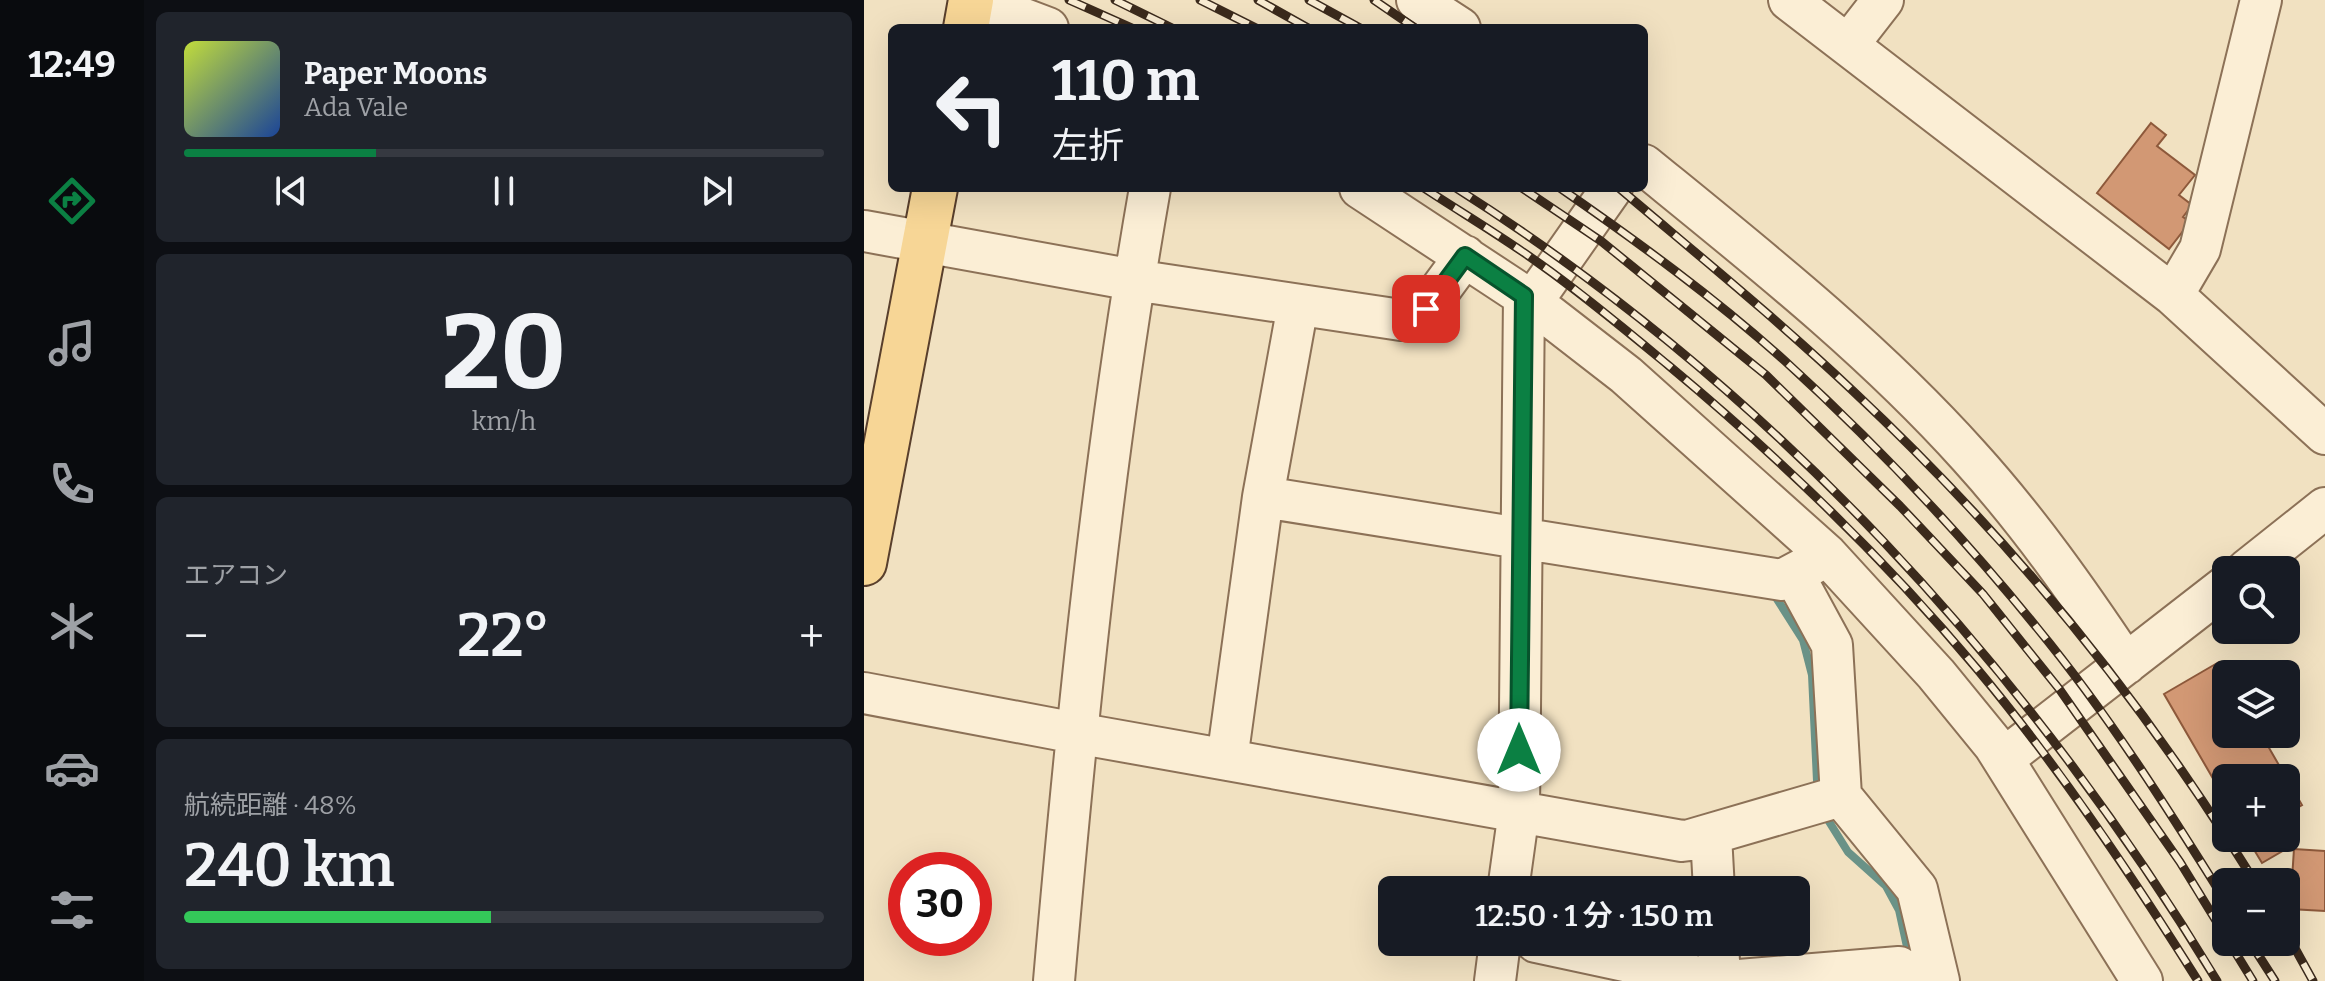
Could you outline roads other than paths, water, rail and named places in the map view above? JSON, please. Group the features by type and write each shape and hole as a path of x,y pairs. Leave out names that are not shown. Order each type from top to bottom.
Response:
{"main road":[{"path":"967,24 972,0"},
{"path":"864,563 876,432 925,243 934,192"}],"street":[{"path":"972,0 1037,24"},
{"path":"1417,0 1454,24"},
{"path":"1789,0 2173,295 2325,434"},
{"path":"1848,45 1883,0"},
{"path":"2173,295 2200,249 2261,0"},
{"path":"1648,168 1811,302 1942,427 2024,521 2077,590 2126,664"},
{"path":"1054,981 1076,733 1134,280 1149,192"},
{"path":"1366,192 1528,299 1626,375 1810,565 1936,674 2003,759 2142,981"},
{"path":"1510,876 1519,811 1520,536 1528,299 1609,192"},
{"path":"864,231 1134,280 1401,320 1426,309 1465,256"},
{"path":"1227,760 1263,497 1298,305"},
{"path":"1263,497 1782,580 1810,565"},
{"path":"2265,556 2325,508"},
{"path":"1810,565 1832,645 1841,796 1917,889 1939,981"},
{"path":"2003,759 2212,597"},
{"path":"864,693 1682,841 1841,796"},
{"path":"1711,835 1713,876"},
{"path":"1495,981 1498,956"},
{"path":"1602,956 1719,981 1718,956"},
{"path":"1727,981 1899,967 1901,981"}],"waterway":[{"path":"1775,596 1803,640 1812,675 1817,781"},
{"path":"1828,820 1848,852 1886,886 1899,910 1909,956"}],"railway":[{"path":"1069,0 1123,24"},
{"path":"1115,0 1164,24"},
{"path":"1200,0 1248,24"},
{"path":"1258,0 1301,24"},
{"path":"1309,0 1353,24"},
{"path":"1374,0 1409,24"},
{"path":"1430,192 1526,254 1621,326 1751,436 1869,549 1943,629 2037,744 2120,861 2198,981"},
{"path":"1462,192 1571,266 1680,351 1784,443 1882,540 1975,643 2061,751 2142,864 2217,981"},
{"path":"1528,192 1601,241 1766,375 1900,506 1983,594 2060,690 2180,862 2212,914"},
{"path":"1566,192 1676,271 1731,315 1852,424 1916,490 1979,559 2064,661 2113,728 2212,880"},
{"path":"1624,192 1825,365 1956,493 2006,547 2099,659 2144,717 2212,816"},
{"path":"2236,852 2246,868"},
{"path":"2238,956 2253,981"},
{"path":"2259,956 2275,981"},
{"path":"2299,956 2313,981"}]}
